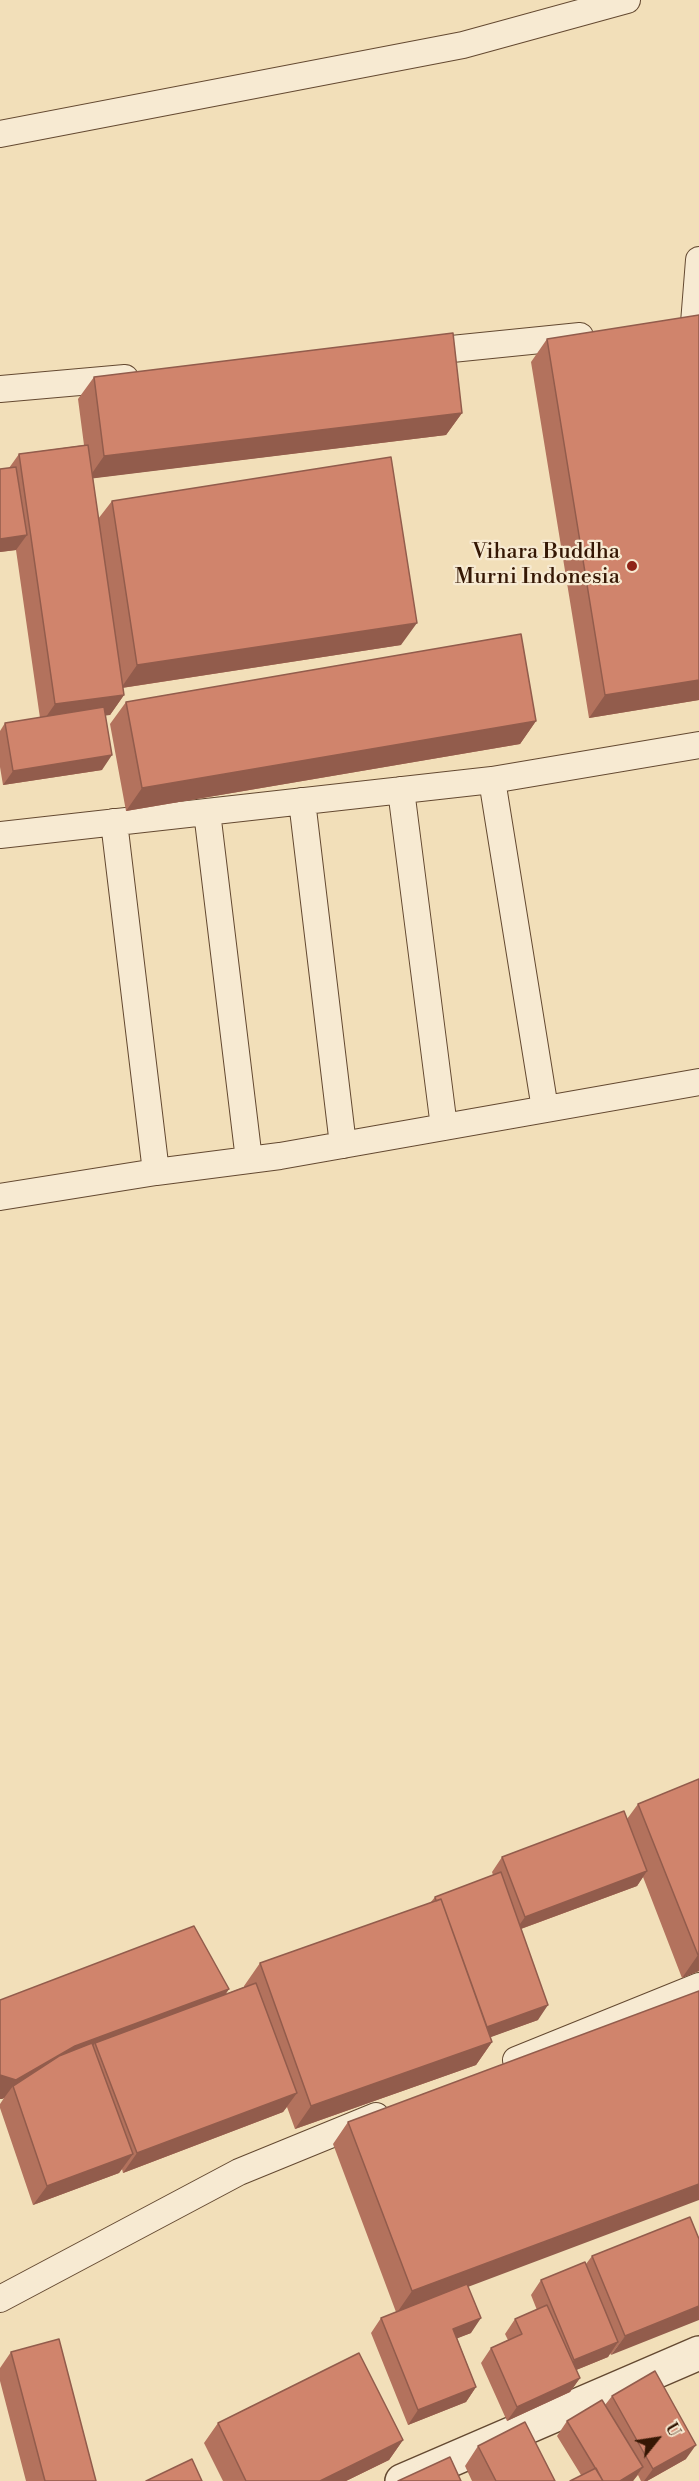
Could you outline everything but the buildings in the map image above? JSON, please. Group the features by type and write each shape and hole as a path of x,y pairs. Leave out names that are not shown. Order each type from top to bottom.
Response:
{"street":[{"path":"402,2481 459,2470 699,2353"}],"lane":[{"path":"0,134 463,45 627,0"},
{"path":"688,324 699,260"},
{"path":"393,355 603,334"},
{"path":"0,389 143,376"},
{"path":"0,835 492,780 699,744"},
{"path":"492,780 545,1108"},
{"path":"401,790 444,1126"},
{"path":"302,801 343,1145"},
{"path":"207,812 249,1160"},
{"path":"114,822 156,1172"},
{"path":"0,1197 343,1145 699,1082"},
{"path":"491,2070 699,1986"},
{"path":"0,2299 238,2172 403,2106"}],"place":[{"name":"Vihara Buddha Murni Indonesia","path":"632,566"}]}
